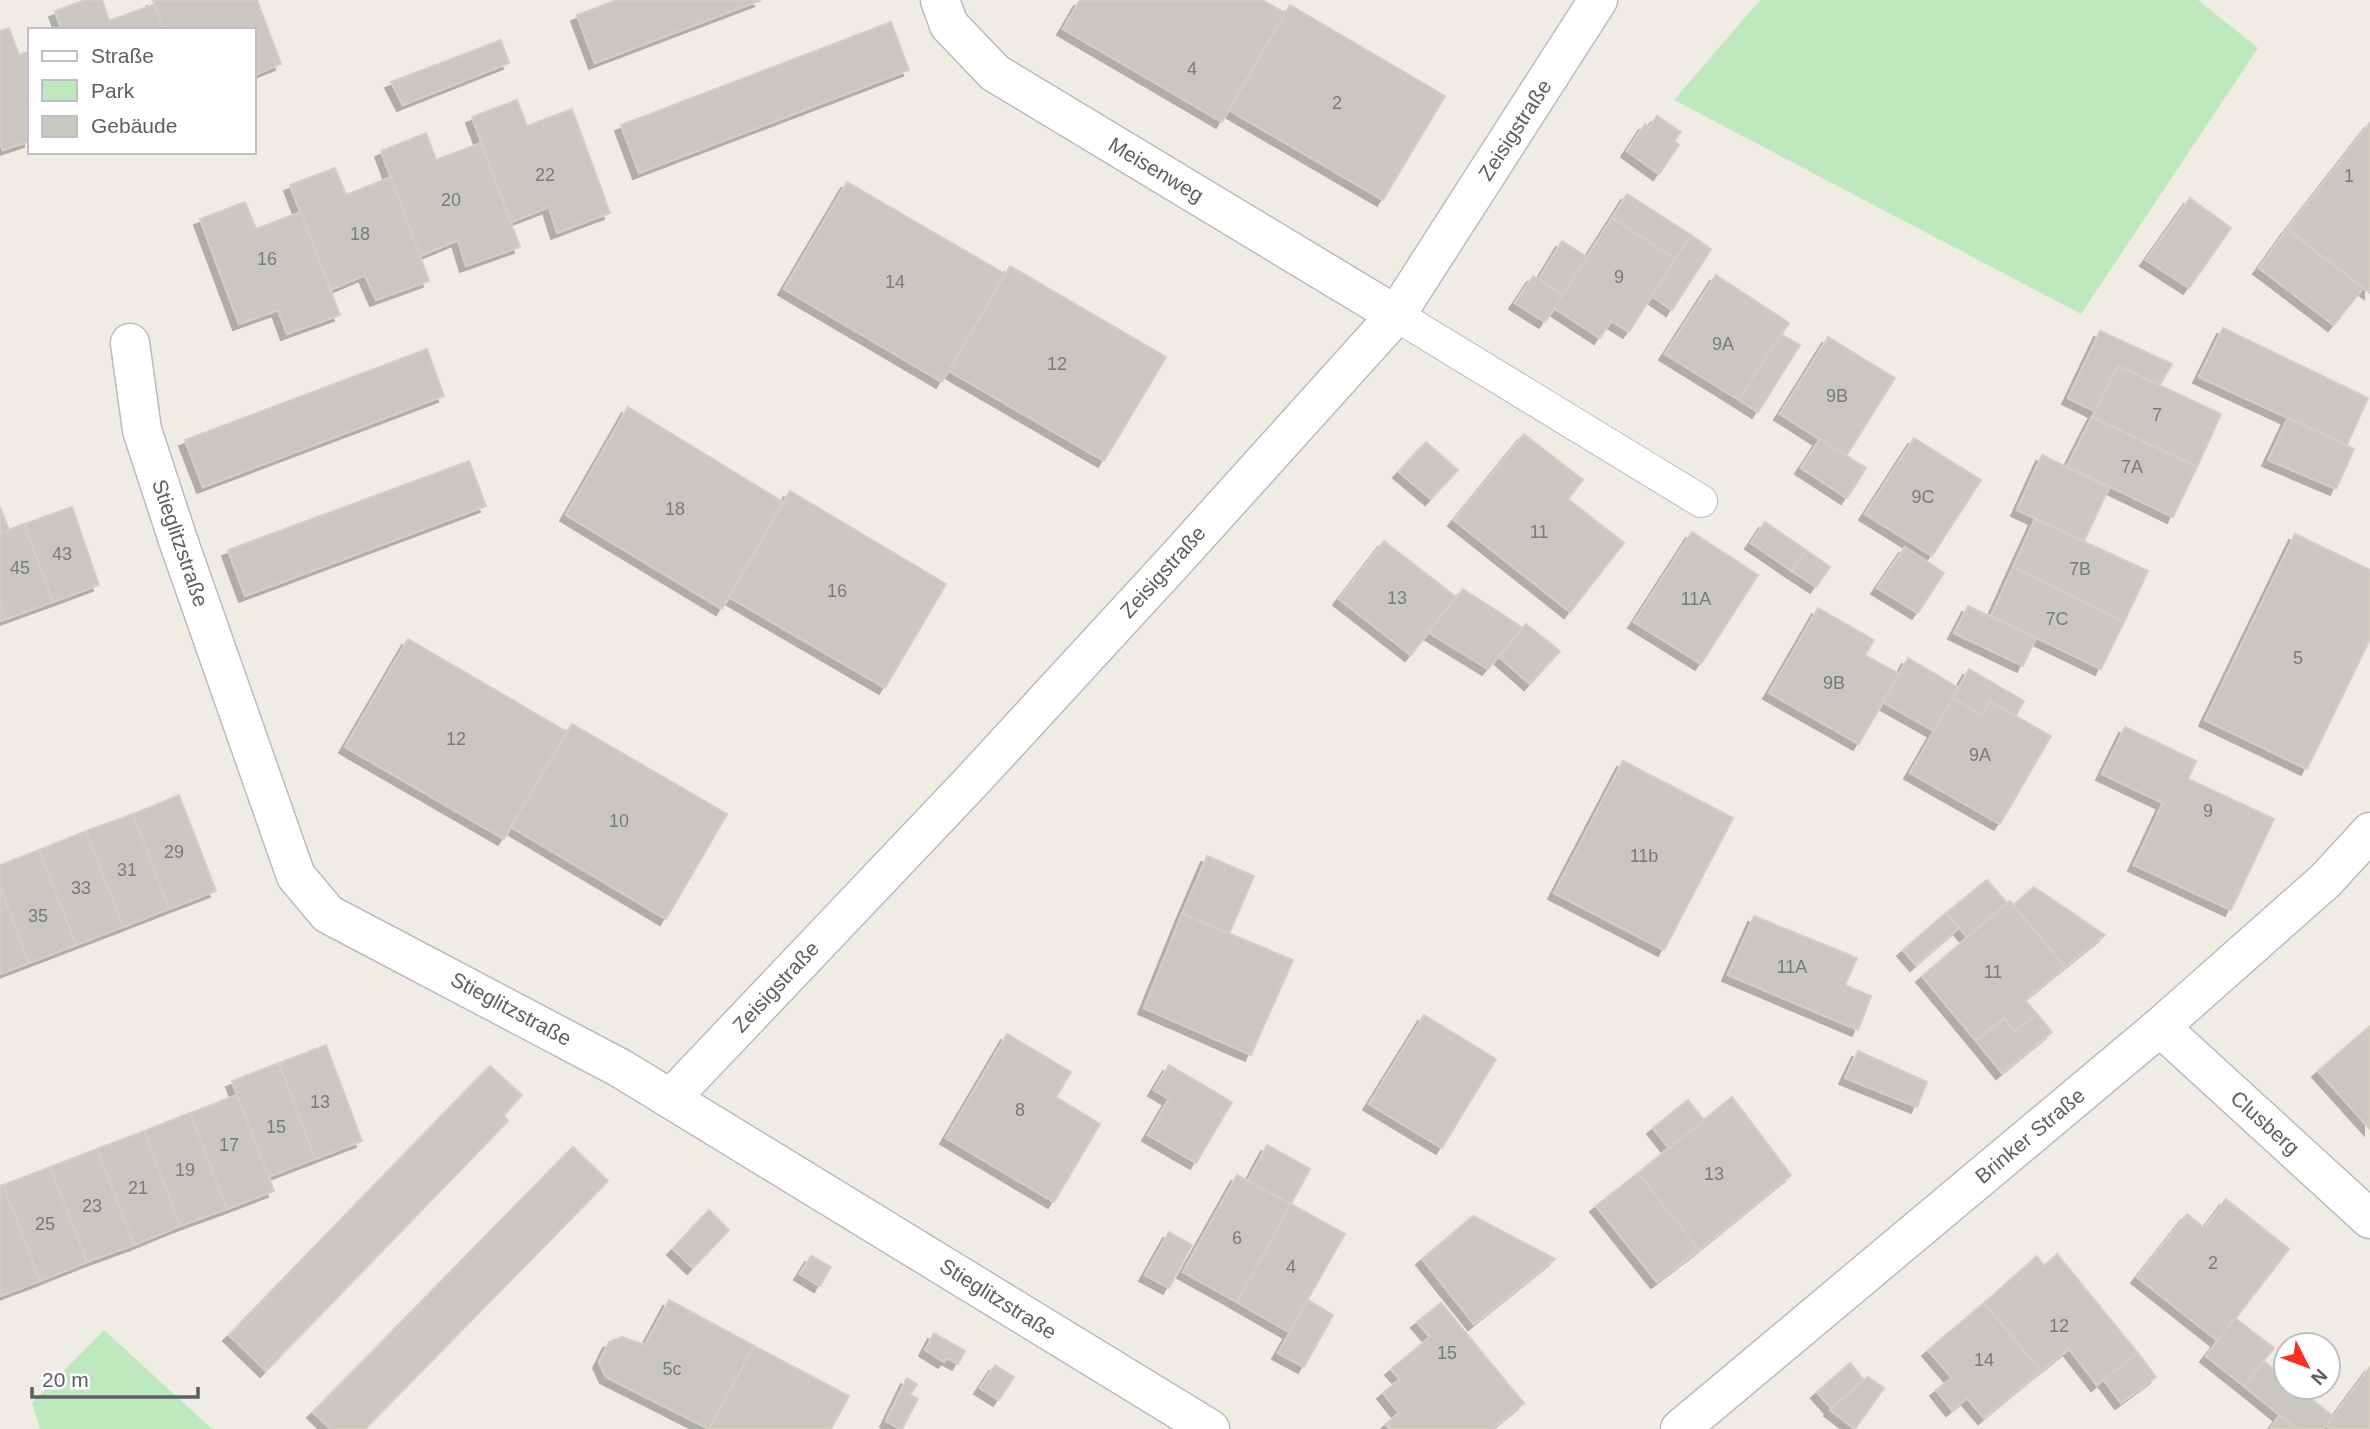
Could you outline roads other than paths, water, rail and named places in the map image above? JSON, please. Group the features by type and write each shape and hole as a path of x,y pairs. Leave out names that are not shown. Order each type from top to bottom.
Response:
{"street":[{"name":"Meisenweg","path":"940,0 949,25 995,73 1396,314"},
{"name":"Zeisigstraße","path":"671,1098 972,781 1396,314 1598,0"},
{"name":"Stieglitzstraße","path":"130,343 142,430 178,540 296,876 328,914 592,1052 671,1098 1210,1429"},
{"name":"Brinker Straße","path":"1680,1429 2160,1027 2326,880 2370,832"},
{"name":"Clusberg","path":"2160,1027 2370,1219"}],"lane":[{"path":"1396,314 1701,501"}]}
